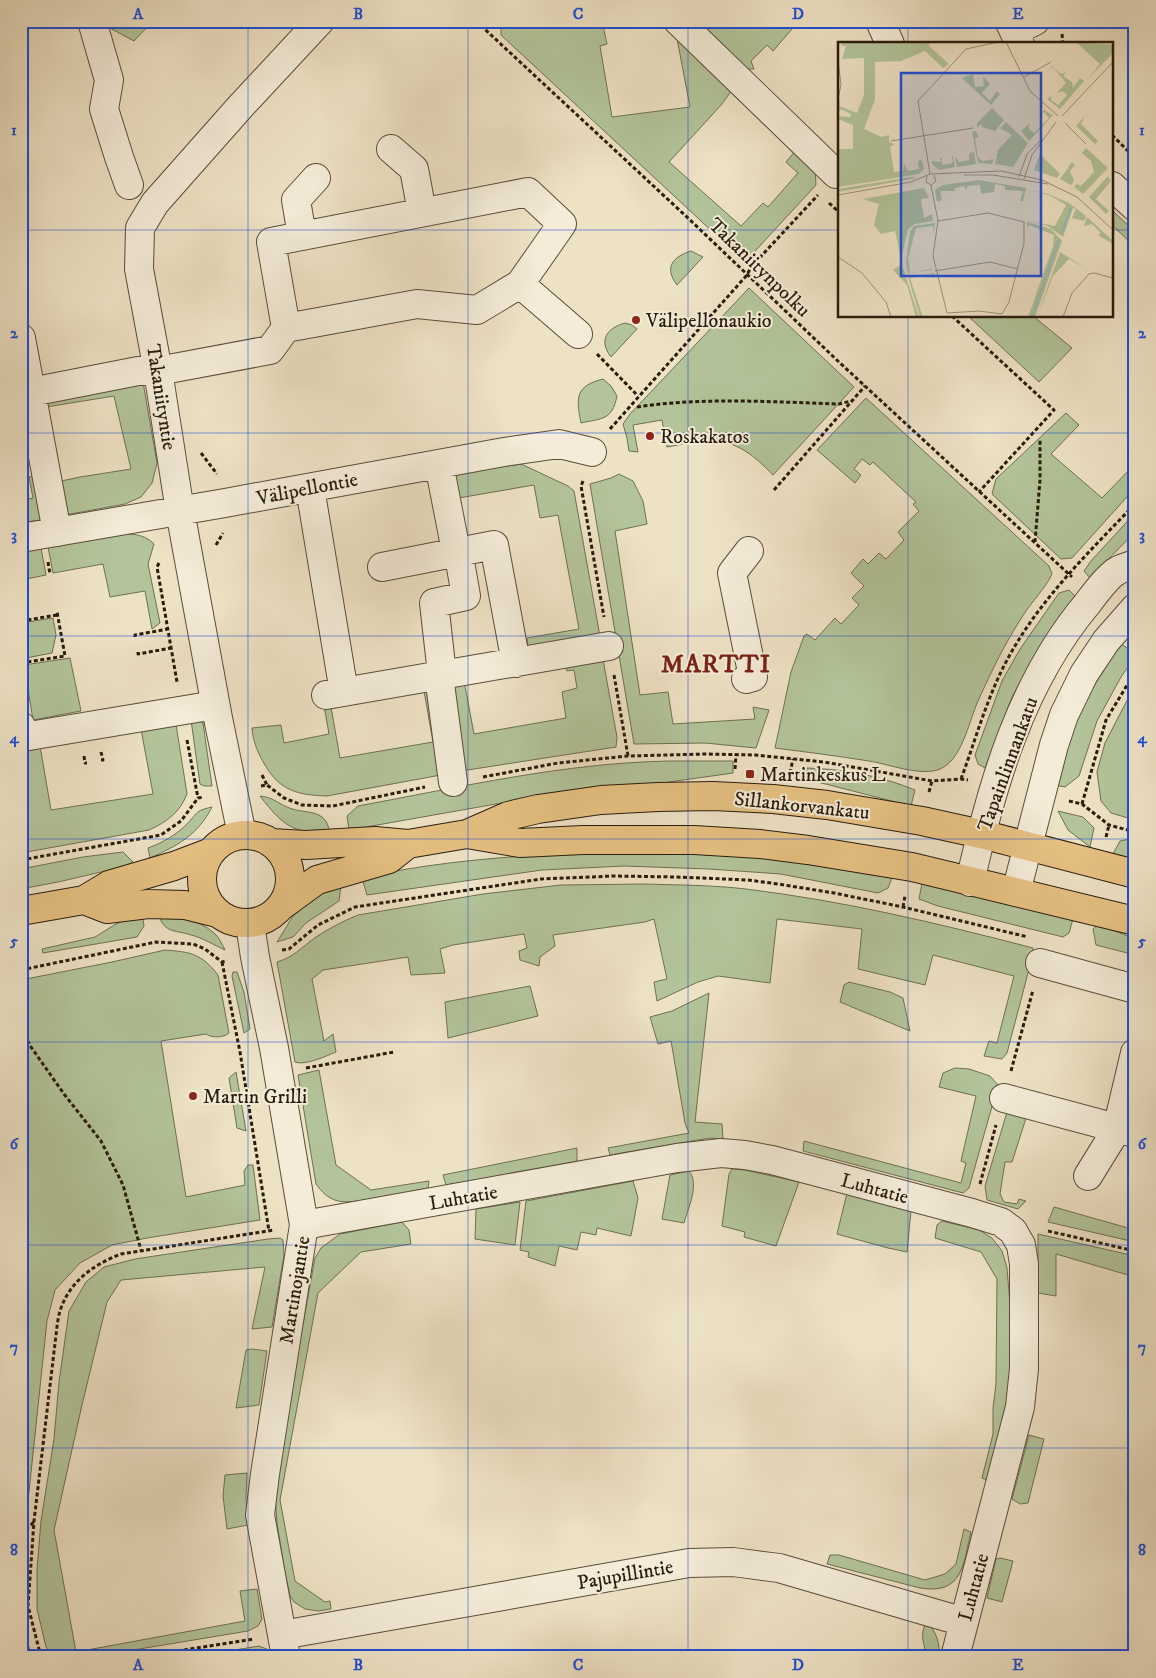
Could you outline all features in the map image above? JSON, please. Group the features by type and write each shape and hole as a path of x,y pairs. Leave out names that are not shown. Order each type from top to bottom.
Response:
{"main road":[{"name":"Sillankorvankatu","path":"271,842 306,845 375,841 408,844 467,834 508,816 601,800 713,796 773,799 827,805 922,821 981,834 1135,874"},
{"name":"Sillankorvankatu","path":"467,834 520,843 694,840 760,844 859,857 912,867 1135,921"},
{"path":"84,900 107,908 148,904 185,905 217,913 232,921 250,924 274,914 280,908 288,893 290,876 288,864 282,853 271,842 263,837 242,835 228,838 211,852 205,860 202,870 202,885 207,900 217,913"},
{"name":"Sillankorvankatu","path":"280,908 317,880 389,859 408,844"},
{"path":"21,911 84,900 108,885 174,866 211,852"}],"street":[{"path":"92,21 109,80 104,109 130,185"},
{"name":"Takaniityntie","path":"242,835 215,705 180,511 140,269 140,228 161,195 320,21"},
{"path":"678,21 836,174"},
{"path":"880,21 889,42"},
{"path":"391,149 414,169 422,212"},
{"path":"302,236 296,200 316,178"},
{"path":"1114,188 1135,207"},
{"path":"26,393 138,371 158,371 270,350 286,328 271,242 528,192 562,224 520,284 477,310 417,304 363,323 286,328"},
{"path":"520,284 578,334"},
{"path":"21,338 26,393 57,532"},
{"name":"Välipellontie","path":"21,538 504,452 559,444 592,452"},
{"path":"439,464 466,596 434,603 441,665 439,676 453,782"},
{"path":"310,488 335,694 609,646"},
{"path":"382,567 494,545 516,663"},
{"path":"746,679 752,677 732,573 749,550"},
{"name":"Tapainlinnankatu","path":"970,882 995,784 1020,717 1042,670 1073,620 1093,597 1116,571 1135,564"},
{"name":"Tapainlinnankatu","path":"1016,892 1054,744 1064,715 1084,674 1106,641 1135,608"},
{"path":"21,726 23,737 215,705"},
{"name":"Martinojantie","path":"250,924 304,1225 260,1515 284,1646"},
{"path":"1038,951 1135,990"},
{"path":"1088,1176 1126,1131 1135,1053"},
{"path":"1004,1098 1126,1131"},
{"name":"Luhtatie","path":"304,1225 677,1158 721,1153 772,1160 1001,1222 1013,1232 1021,1245 1024,1264 1024,1369 1020,1407 954,1657"},
{"name":"Pajupillintie","path":"284,1646 689,1563 733,1562 779,1568 964,1622"}],"path":[{"name":"Takaniitynpolku","path":"476,21 1068,574"},
{"path":"1114,137 1135,158"},
{"path":"628,756 581,486 592,452 638,396 747,275 751,267 836,174"},
{"path":"954,318 1054,410 979,492"},
{"path":"578,334 638,396"},
{"path":"774,490 865,386"},
{"path":"637,407 677,402 839,404 851,401"},
{"path":"1034,543 1040,480 1040,439"},
{"path":"199,450 217,474 224,503"},
{"path":"21,621 57,614 65,656 21,663"},
{"path":"135,637 135,635 168,629"},
{"path":"138,652 138,654 171,648"},
{"path":"1082,804 1106,720 1135,672"},
{"path":"735,773 736,754"},
{"path":"788,777 793,759"},
{"path":"222,962 289,949 318,925 355,907 542,879 614,876 748,880 834,893 902,907 1038,951"},
{"path":"21,970 156,942 193,944 205,949 222,962 270,1231"},
{"path":"21,1029 31,1047 64,1094 101,1141 122,1185 141,1250"},
{"path":"278,1072 394,1052"},
{"path":"41,1657 28,1606 34,1521 56,1335 61,1308 76,1282 88,1270 104,1260 121,1254 304,1225"},
{"path":"1013,1232 1041,1229 1135,1251"},
{"path":"21,1534 34,1521"},
{"path":"21,1603 28,1606"},
{"path":"139,1657 284,1646"}],"green space":[{"path":"105,21 153,21 134,41 106,26"},
{"path":"508,21 602,21 607,44 600,46 612,117 690,107 676,33 734,87 722,104 669,162 741,226 763,203 768,207 798,173 786,162 797,149 815,166 816,185 745,262 501,35 501,25"},
{"path":"692,21 799,21 773,51 767,45 751,61 754,69 740,69"},
{"path":"1114,212 1135,232 1135,247 1114,227"},
{"path":"691,251 703,257 677,285 671,273 672,264 679,256"},
{"path":"749,288 854,387 773,475 745,451 728,443 704,440 667,447 662,420 633,425 638,452 629,451 623,424 630,414"},
{"path":"970,318 1035,318 1072,348 1039,382"},
{"path":"625,323 637,329 611,357 605,345 606,336 613,328"},
{"path":"603,379 611,386 617,396 612,410 605,417 581,423 578,400 582,389"},
{"path":"143,382 157,463 152,483 141,497 125,504 65,515 52,483 131,469 114,396 40,408 42,396"},
{"path":"866,398 1049,566 1052,574 1024,614 999,657 978,701 959,749 948,764 933,771 915,771 869,761 775,748 791,672 804,636 807,634 815,640 835,618 841,624 859,605 852,598 864,586 851,573 863,559 868,564 879,553 886,559 904,540 898,532 919,511 913,504 916,502 873,462 870,465 862,459 854,469 861,475 855,483 817,450"},
{"path":"1066,413 1079,425 1051,454 1102,498 1135,464 1135,488 1072,558 1061,559 992,494 996,479"},
{"path":"521,464 568,486 574,491 601,642 529,654 527,638 579,629 558,515 540,518 534,485 453,499 448,475"},
{"path":"619,474 633,481 643,501 647,524 615,531 640,695 668,692 673,724 755,719 753,707 769,710 756,748 705,743 634,744 590,484"},
{"path":"33,476 46,519 21,523 21,501 33,498 29,477"},
{"path":"1135,513 1135,532 1090,578 1084,571"},
{"path":"126,534 141,536 154,544 148,564 160,623 152,629 145,591 110,597 103,564 53,573 48,547"},
{"path":"41,548 46,575 21,580 21,552"},
{"path":"1069,590 1075,596 1038,649 1012,697 985,768 978,764 975,755 1002,681 1020,649 1059,593"},
{"path":"53,618 56,635 52,653 21,659 21,623"},
{"path":"1121,644 1132,651 1133,660 1121,677 1097,721 1079,776 1065,787 1055,785 1070,727"},
{"path":"602,654 617,737 616,747 461,771 447,682 463,675 474,734 566,718 562,692 577,688 574,670 567,671 563,660"},
{"path":"70,658 81,711 33,720 24,665"},
{"path":"433,683 446,774 327,796 299,793 284,786 271,774 260,756 253,738 252,728 281,725 284,743 329,734 323,700 331,707 340,758 433,742 424,691"},
{"path":"1135,685 1135,820 1111,813 1101,801 1097,772 1105,743"},
{"path":"175,718 187,794 181,806 172,816 162,824 149,830 21,853 21,746 40,746 51,810 153,794 141,729"},
{"path":"191,720 198,720 203,723 212,786 200,784"},
{"path":"669,761 733,761 733,773 662,783 589,790 349,830 347,816 358,806 552,771 591,766"},
{"path":"807,768 862,774 902,785 915,790 911,806 806,779"},
{"path":"260,796 269,798 292,809 319,815 327,823 330,835 306,832 289,826 275,814"},
{"path":"212,807 200,825 186,838 150,858 148,848 178,832 199,811"},
{"path":"1058,811 1083,817 1094,828 1090,847 1068,830"},
{"path":"1135,838 1135,860 1113,854 1120,841"},
{"path":"600,851 758,854 892,878 888,888 878,893 781,874 624,866 542,870 367,895 362,878 450,863"},
{"path":"123,852 133,862 127,866 21,889 21,869 83,857"},
{"path":"922,883 1073,919 1069,933 1063,937 938,906 919,899"},
{"path":"561,885 694,885 783,894 855,906 1033,948 1007,1053 1002,1059 984,1056 989,1041 997,1043 1014,976 933,955 925,985 858,969 862,929 777,919 770,983 718,976 698,982 657,1001 654,982 667,979 654,919 645,922 553,935 555,946 540,957 539,966 520,960 519,951 527,948 524,934 453,945 440,949 445,973 411,975 408,957 323,970 312,979 324,1041 333,1034 336,1052 310,1062 295,1062 277,962 293,955 316,937 337,925 358,915 483,894"},
{"path":"341,886 339,901 306,923 293,937 277,942 293,916 316,896"},
{"path":"142,913 144,926 137,937 43,953 42,949 95,937 116,924"},
{"path":"159,916 181,918 202,925 216,935 225,950 200,938 168,929"},
{"path":"1098,924 1135,939 1135,955 1096,945 1093,929"},
{"path":"165,950 195,955 206,962 218,975 229,1033 221,1037 206,1034 161,1041 186,1197 245,1185 244,1171 248,1165 253,1165 260,1220 112,1245 80,1263 55,1290 47,1321 28,1501 21,1513 21,980"},
{"path":"233,972 237,972 244,992 250,1029 244,1033 232,976"},
{"path":"849,982 890,992 903,998 910,1031 840,1002 844,985"},
{"path":"530,986 538,1016 448,1038 445,1002"},
{"path":"709,993 695,1122 722,1124 723,1139 710,1138 610,1155 608,1148 689,1133 685,1123 671,1041 658,1044 650,1017 672,1011"},
{"path":"955,1068 969,1069 990,1076 998,1085 969,1188 963,1193 803,1151 804,1141 961,1183 966,1163 961,1161 976,1096 939,1087 943,1073"},
{"path":"319,1070 336,1165 371,1190 429,1181 428,1188 369,1200 347,1202 334,1200 323,1192 316,1184 298,1075"},
{"path":"236,1072 246,1131 237,1128 229,1078"},
{"path":"1007,1112 1027,1115 1012,1162 1005,1162 1000,1194 1004,1202 1017,1204 1019,1199 1026,1201 1018,1209 987,1200 985,1186"},
{"path":"577,1148 577,1163 446,1185 443,1175"},
{"path":"732,1169 799,1182 776,1246 744,1237 745,1232 722,1226 729,1174"},
{"path":"689,1171 692,1176 693,1189 684,1223 662,1219 670,1175"},
{"path":"633,1181 638,1198 631,1236 597,1228 596,1235 581,1232 577,1250 559,1246 555,1266 528,1257 529,1252 520,1250 526,1201"},
{"path":"847,1193 911,1211 907,1252 837,1234"},
{"path":"520,1202 515,1245 475,1239 476,1209"},
{"path":"1054,1207 1135,1230 1135,1242 1048,1222"},
{"path":"942,1221 979,1230 992,1238 1002,1251 1007,1268 1010,1304 1010,1371 1006,1406 987,1480 982,1478 993,1434 993,1408 996,1384 997,1279 981,1252 935,1238 937,1225"},
{"path":"402,1222 409,1230 411,1244 361,1252 318,1293 280,1500 295,1581 325,1602 330,1601 331,1609 318,1611 305,1609 294,1602 290,1596 277,1523 275,1494 286,1417 315,1258 321,1248 340,1234"},
{"path":"1038,1234 1135,1256 1135,1277 1056,1254 1056,1296 1038,1293"},
{"path":"280,1238 283,1240 284,1255 272,1327 252,1329 265,1267 121,1280 107,1302 54,1530 76,1652 245,1621 240,1591 257,1589 262,1619 258,1626 248,1631 91,1657 53,1656 46,1647 37,1609 37,1569 41,1521 54,1439 59,1382 69,1311 86,1282 104,1267 135,1259"},
{"path":"246,1350 267,1351 259,1405 236,1408"},
{"path":"1029,1435 1044,1439 1028,1503 1020,1504 1012,1499"},
{"path":"247,1473 248,1525 227,1529 223,1496 225,1475"},
{"path":"964,1529 971,1532 963,1566 953,1582 945,1587 934,1589 920,1588 827,1564 830,1555 839,1555 925,1580 945,1574 956,1564"},
{"path":"996,1559 1013,1561 1002,1602 987,1598"},
{"path":"927,1622 937,1638 939,1657 927,1657 923,1630"},
{"path":"21,1627 33,1657 21,1657"},
{"path":"259,1646 269,1650 270,1657 192,1657"}],"place":[{"name":"Välipellonaukio","path":"636,320"},
{"name":"Roskakatos","path":"650,436"},
{"name":"Martinkeskus L","path":"750,774"},
{"name":"Martin Grilli","path":"193,1096"}],"district":[{"name":"MARTTI","path":"716,663"}]}
